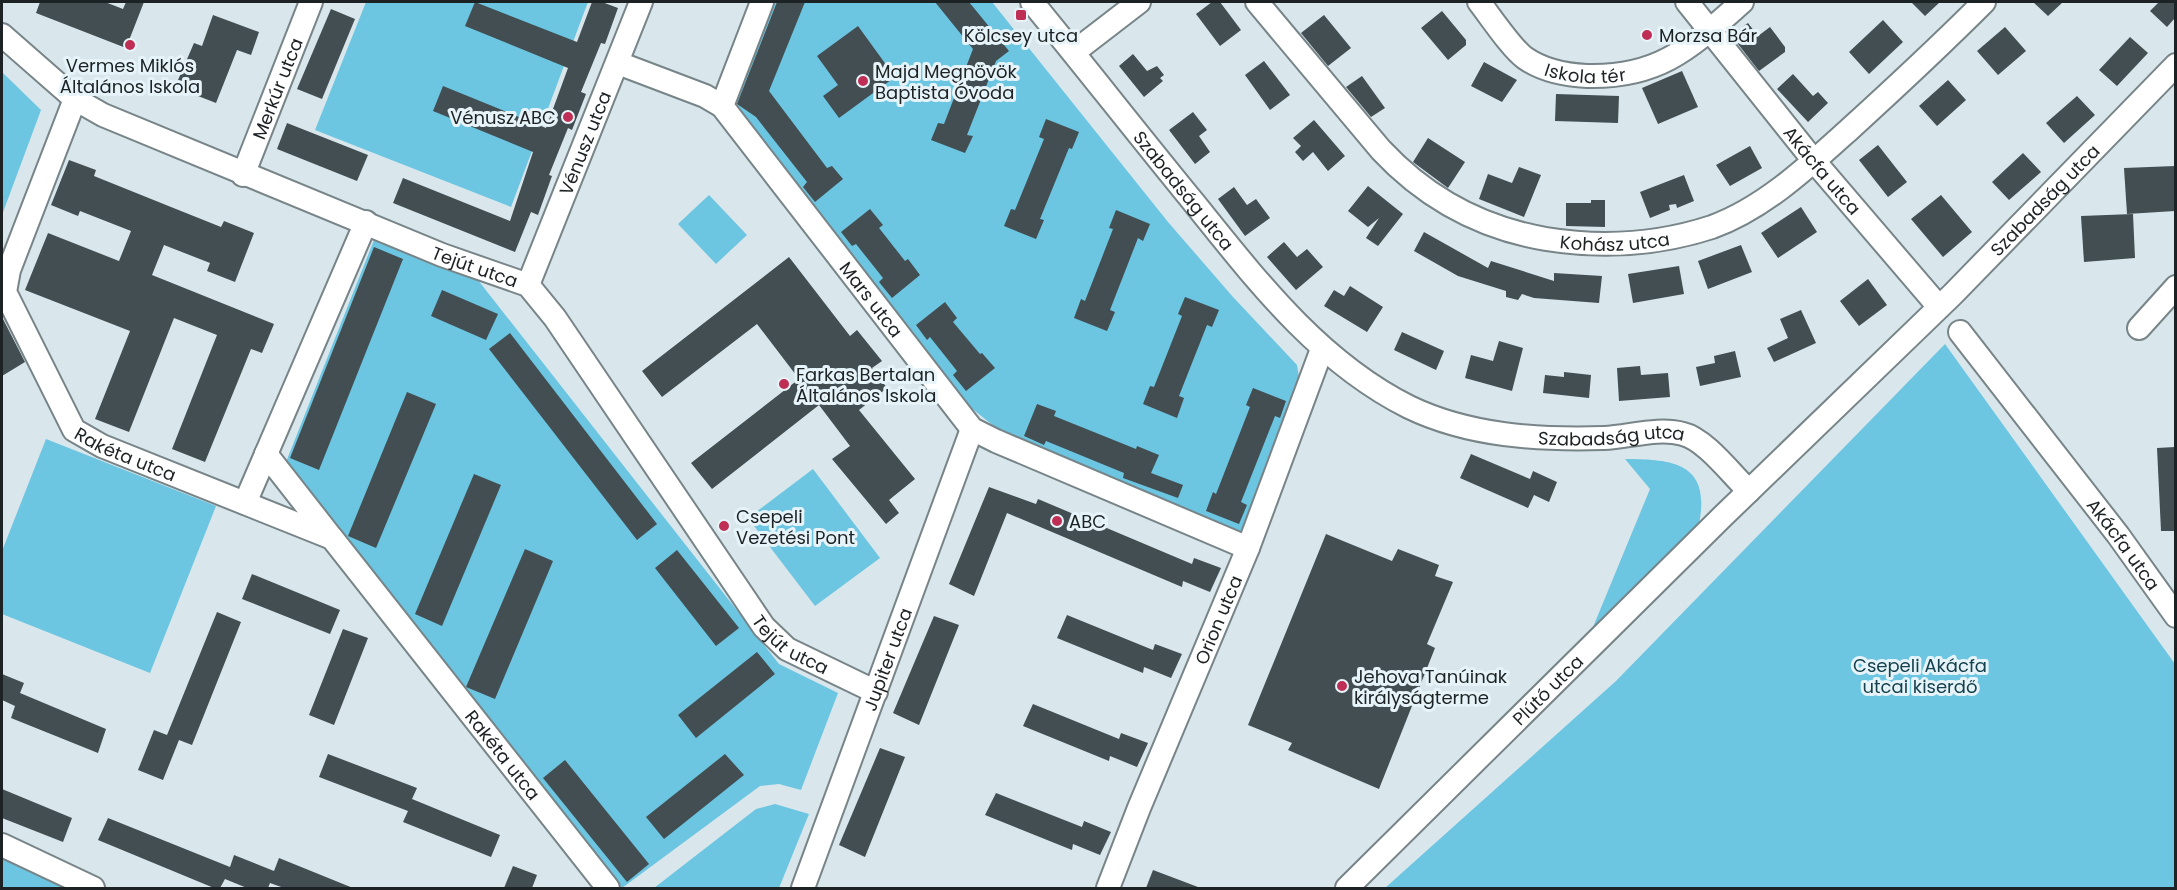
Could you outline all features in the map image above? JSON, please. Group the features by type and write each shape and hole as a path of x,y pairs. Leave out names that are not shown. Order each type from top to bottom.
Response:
{"street":[{"name":"Merkúr utca","path":"243,175 310,2"},
{"name":"Vénusz utca","path":"528,285 641,2"},
{"path":"722,106 762,2"},
{"name":"Szabadság utca","path":"1032,2 1255,279 1322,349 1354,374 1410,407 1471,429 1498,434 1569,438 1604,438 1663,432 1683,434 1700,443 1749,491 1939,307 2175,65"},
{"path":"1074,52 1139,2"},
{"name":"Kohász utca","path":"1257,2 1401,171 1459,212 1531,236 1599,244 1634,244 1674,238 1714,226 1751,207 1814,161 1916,69 1984,2"},
{"name":"Iskola tér","path":"1479,2 1525,58 1553,70 1579,76 1610,77 1639,73 1681,53 1742,2"},
{"path":"1687,2 1709,31"},
{"name":"Akácfa utca","path":"1709,31 1814,161 1939,307"},
{"name":"Tejút utca","path":"2,35 75,99 103,115 243,175 366,222 442,255 528,285 555,318 764,627 787,649 876,692"},
{"name":"Mars utca","path":"618,63 705,96 722,106 972,429 1248,548"},
{"name":"Rakéta utca","path":"75,99 9,270 5,292 74,430 102,446 332,538"},
{"path":"245,503 366,222"},
{"path":"2139,328 2175,287"},
{"name":"Akácfa utca","path":"1960,332 2118,535 2175,616"},
{"name":"Orion utca","path":"1108,888 1143,797 1248,548 1322,349"},
{"name":"Jupiter utca","path":"803,888 972,429"},
{"name":"Rakéta utca","path":"267,454 608,888"},
{"name":"Plútó utca","path":"1347,888 1749,491"},
{"path":"2,845 93,888"}],"green space":[{"path":"366,2 588,2 511,207 315,130"},
{"path":"768,2 992,2 1168,222 1233,297 1297,365 1300,383 1242,531 1231,532 1005,435 970,407 729,102"},
{"path":"2,72 41,110 2,215"},
{"path":"709,195 747,235 716,264 678,224"},
{"path":"374,240 474,275 779,664 838,693 801,790 779,784 760,786 622,888 286,462"},
{"name":"Csepeli Akácfa utcai kiserdő","path":"1945,344 2175,664 2175,888 1385,888 1616,681"},
{"path":"46,439 216,506 150,673 2,614 2,551"},
{"path":"1625,459 1659,461 1685,469 1694,477 1700,489 1699,524 1591,632 1650,489"},
{"path":"813,469 880,558 815,606 748,518"},
{"path":"775,804 809,814 779,888 654,888 756,809"},
{"path":"2,848 95,888 2,888"}],"building":[{"path":"40,2 105,2 123,9 126,2 144,2 126,48 36,13"},
{"path":"475,2 577,42 592,2 602,2 618,8 605,44 601,43 581,92 586,94 572,130 568,128 549,175 552,176 538,215 531,212 515,252 393,203 403,178 510,221 533,152 433,111 443,86 546,128 568,68 465,26"},
{"path":"777,2 805,2 769,91 827,168 832,166 843,179 815,202 803,187 807,182 756,117 737,104"},
{"path":"935,2 969,2 1009,51 996,61 967,135 973,136 965,153 931,140 938,123 944,124 973,49"},
{"path":"1212,2 1220,2 1241,30 1220,46 1196,14"},
{"path":"1911,2 1940,2 1925,16"},
{"path":"2033,2 2063,2 2048,16"},
{"path":"2159,2 2175,2 2175,18 2167,27 2150,11"},
{"path":"331,9 355,19 322,99 297,89"},
{"path":"1442,11 1466,40 1466,45 1448,60 1421,28"},
{"path":"213,15 259,32 251,55 237,50 216,103 175,87 194,43 202,46"},
{"path":"1324,15 1351,48 1328,66 1301,33"},
{"path":"1883,20 1903,42 1869,74 1849,52"},
{"path":"1748,23 1758,36 1770,27 1785,47 1785,52 1759,71 1731,35"},
{"path":"858,26 895,77 839,118 823,96 838,85 817,56"},
{"path":"2005,27 2026,51 1998,75 1977,51"},
{"path":"2130,37 2148,53 2117,86 2099,70"},
{"path":"1133,54 1147,71 1157,66 1164,75 1160,78 1163,81 1144,97 1119,66"},
{"path":"1264,61 1290,95 1270,110 1245,75"},
{"path":"1484,62 1517,80 1502,102 1471,86"},
{"path":"1682,71 1698,107 1658,124 1642,88"},
{"path":"1793,74 1813,96 1818,92 1828,103 1808,122 1777,89"},
{"path":"1362,76 1385,108 1371,117 1346,87"},
{"path":"1948,80 1966,100 1937,126 1919,106"},
{"path":"1556,94 1619,96 1618,123 1555,121"},
{"path":"2077,96 2095,115 2064,143 2046,123"},
{"path":"1193,112 1207,130 1199,136 1210,152 1195,164 1169,130"},
{"path":"1046,119 1079,132 1072,149 1069,148 1040,219 1044,220 1036,239 1004,226 1011,209 1015,210 1044,139 1039,137"},
{"path":"1314,120 1345,156 1328,171 1313,152 1303,161 1295,152 1301,146 1293,138"},
{"path":"287,123 368,155 357,181 277,149"},
{"path":"1428,138 1465,162 1448,188 1413,162"},
{"path":"1878,145 1907,182 1888,197 1859,160"},
{"path":"1750,146 1762,168 1730,186 1716,165"},
{"path":"2023,153 2041,172 2009,200 1992,182"},
{"path":"69,160 96,170 94,176 221,227 224,221 254,233 235,282 207,271 210,263 164,245 152,275 274,324 262,353 251,349 205,462 172,449 217,335 174,318 129,432 95,419 130,331 25,290 48,233 119,261 131,231 80,211 78,216 51,205"},
{"path":"2175,166 2175,211 2127,214 2124,168"},
{"path":"1519,167 1541,175 1524,217 1479,199 1488,174 1512,183"},
{"path":"1684,175 1694,201 1677,208 1676,204 1669,205 1670,210 1650,218 1640,192"},
{"path":"1368,186 1403,214 1378,246 1366,238 1379,218 1368,227 1348,211"},
{"path":"1234,187 1247,205 1256,199 1270,218 1245,236 1218,199"},
{"path":"1941,195 1972,232 1943,257 1911,219"},
{"path":"1591,200 1605,200 1605,227 1566,226 1566,203 1591,203"},
{"path":"1801,207 1817,232 1778,258 1761,233"},
{"path":"870,209 883,225 879,228 905,261 908,259 920,275 892,298 879,282 883,278 856,244 852,246 841,232"},
{"path":"1116,210 1150,224 1143,241 1138,238 1110,310 1115,312 1107,331 1074,318 1081,299 1085,301 1113,229 1109,228"},
{"path":"2133,214 2135,258 2084,262 2081,216"},
{"path":"1424,232 1488,268 1491,261 1554,281 1554,273 1602,276 1599,303 1534,298 1522,294 1518,300 1506,297 1506,291 1458,276 1414,251"},
{"path":"1284,242 1297,257 1307,249 1323,267 1296,290 1267,257"},
{"path":"1741,245 1752,272 1708,289 1698,261"},
{"path":"374,247 403,259 319,470 290,458"},
{"path":"789,257 850,336 857,330 882,361 872,368 887,388 859,410 915,479 889,500 899,513 886,524 832,459 850,446 819,405 712,489 691,463 799,379 757,324 662,397 642,371"},
{"path":"1679,266 1684,294 1633,303 1628,274"},
{"path":"1868,279 1887,305 1859,326 1840,301"},
{"path":"1350,286 1383,307 1367,332 1324,306 1334,290 1344,296"},
{"path":"442,290 498,314 486,340 431,316"},
{"path":"1185,297 1219,310 1212,327 1207,325 1179,396 1184,398 1177,418 1143,404 1150,386 1154,387 1182,316 1178,314"},
{"path":"945,302 957,318 953,322 995,368 966,391 953,375 957,371 930,337 927,340 916,325"},
{"path":"1801,310 1816,343 1774,362 1767,348 1788,338 1780,319"},
{"path":"2,317 25,362 2,376"},
{"path":"1402,332 1444,351 1436,370 1394,350"},
{"path":"510,333 657,524 637,540 489,349"},
{"path":"1499,341 1523,348 1512,391 1465,378 1471,355 1493,361"},
{"path":"1735,351 1741,377 1700,386 1696,367 1715,363 1714,356"},
{"path":"1640,366 1641,375 1668,373 1670,397 1619,401 1617,368"},
{"path":"1564,372 1591,375 1589,398 1543,393 1545,375 1564,377"},
{"path":"1253,388 1286,401 1280,418 1275,416 1241,502 1247,505 1239,524 1206,511 1213,492 1216,494 1250,407 1246,405"},
{"path":"407,392 436,404 376,548 348,536"},
{"path":"1037,404 1056,411 1054,416 1136,449 1137,446 1159,455 1151,473 1183,485 1178,498 1123,478 1124,473 1046,441 1044,445 1024,436"},
{"path":"2175,447 2175,531 2161,531 2157,448"},
{"path":"1471,454 1530,479 1533,471 1557,482 1549,502 1534,495 1528,508 1460,478"},
{"path":"474,474 501,485 442,626 415,614"},
{"path":"989,487 1036,504 1038,499 1192,564 1194,558 1221,568 1210,592 1183,581 1182,587 1007,513 974,596 949,584"},
{"name":"Jehova Tanúinak királyságterme","path":"1326,534 1392,561 1398,549 1439,565 1435,576 1453,582 1427,644 1435,648 1379,789 1288,750 1292,743 1248,725"},
{"path":"525,549 553,561 495,699 466,687"},
{"path":"677,550 739,628 716,646 655,568"},
{"path":"252,574 340,610 330,634 242,599"},
{"path":"217,612 241,622 192,745 179,740 163,780 138,770 154,730 167,735"},
{"path":"1067,615 1153,650 1155,644 1182,654 1171,678 1144,667 1143,673 1057,638"},
{"path":"934,616 959,625 919,725 893,713"},
{"path":"343,629 368,638 334,725 309,715"},
{"path":"757,652 775,674 696,738 678,715"},
{"path":"2,674 24,683 20,693 106,729 98,753 11,718 15,706 2,700"},
{"path":"1033,704 1119,739 1121,733 1148,743 1137,767 1110,756 1109,761 1023,726"},
{"path":"880,748 905,757 865,857 839,845"},
{"path":"328,754 417,788 412,799 500,835 491,857 403,822 408,811 319,777"},
{"path":"725,754 744,775 664,839 646,817"},
{"path":"565,760 649,864 627,882 543,778"},
{"path":"2,789 72,818 63,842 2,818"},
{"path":"996,793 1082,827 1084,821 1111,832 1100,855 1073,844 1072,850 985,815"},
{"path":"108,818 230,867 234,855 274,871 279,858 353,888 284,888 270,883 268,888 247,888 225,879 220,888 214,888 98,840"},
{"path":"513,866 537,875 532,888 504,888"},
{"path":"1153,870 1198,887 1198,888 1146,888"}],"place":[{"name":"Kölcsey utca","path":"1021,15"},
{"name":"Morzsa Bár","path":"1647,35"},
{"name":"Vermes Miklós Általános Iskola","path":"130,45"},
{"name":"Majd Megnövök Baptista Óvoda","path":"863,81"},
{"name":"Vénusz ABC","path":"568,117"},
{"name":"Farkas Bertalan Általános Iskola","path":"784,384"},
{"name":"ABC","path":"1057,521"},
{"name":"Csepeli Vezetési Pont","path":"724,526"},
{"name":"Jehova Tanúinak királyságterme","path":"1342,686"}]}
